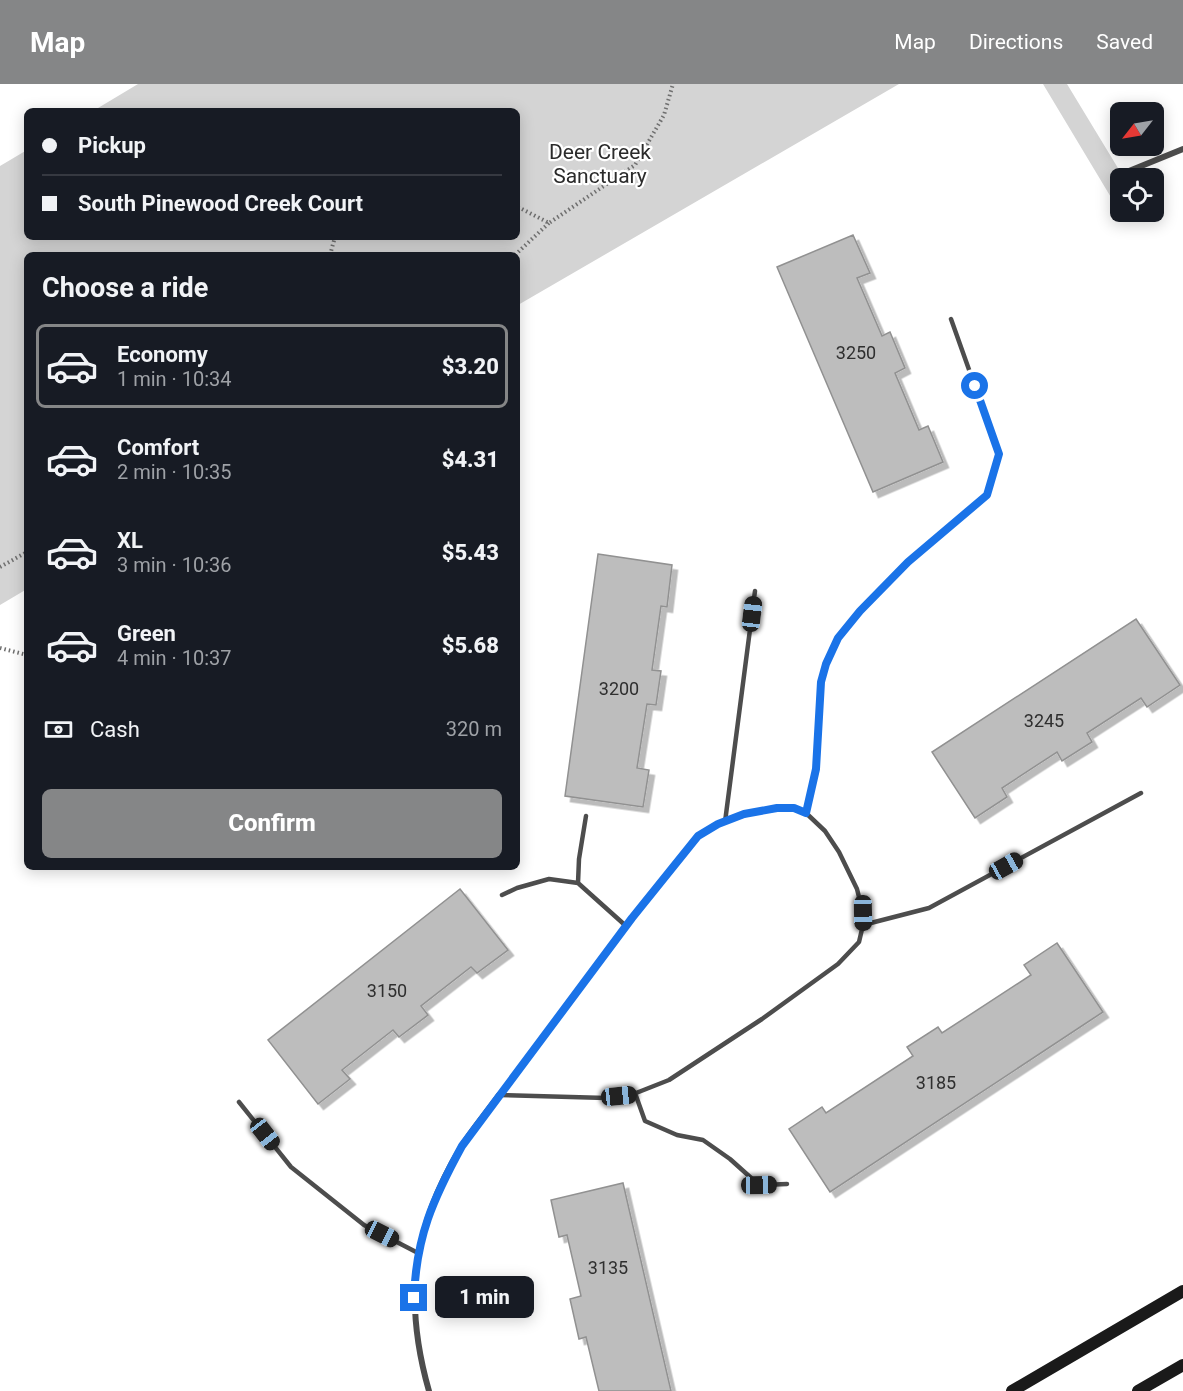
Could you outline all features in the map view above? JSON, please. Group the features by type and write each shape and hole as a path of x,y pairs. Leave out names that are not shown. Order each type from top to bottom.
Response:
{"main road":[{"path":"1012,1391 1183,1291"},
{"path":"1138,1391 1183,1365"}],"street":[{"path":"1136,168 1183,149"},
{"path":"429,1391 420,1359 414,1316 418,1252 423,1231 443,1181 462,1146 499,1095"}],"lane":[{"path":"806,813 816,769 821,682 826,664 838,638 860,611 908,562 987,495 999,454 951,319"},
{"path":"725,822 755,591"},
{"path":"863,925 929,908 1141,793"},
{"path":"777,808 794,808 806,813 825,831 840,852 857,889 863,913 859,942 838,964 762,1019 669,1080 635,1093 606,1098 499,1095 626,926 698,836 744,814 777,808"},
{"path":"578,883 579,859 586,816"},
{"path":"502,896 517,888 549,879 578,883 626,926"},
{"path":"635,1093 645,1121 677,1135 704,1140 759,1185 787,1184"},
{"path":"239,1102 291,1167 364,1225 418,1252"}],"path":[{"path":"517,252 549,223 634,165 664,115 673,84"},
{"path":"520,208 549,223"},
{"path":"0,567 24,554"},
{"path":"0,648 24,654"}],"green space":[{"name":"Deer Creek Sanctuary","path":"138,84 899,84 520,304 520,252 24,252 24,591 0,605 0,166 24,152 24,240 520,240 520,108 98,108"},
{"path":"1043,84 1067,84 1118,168 1110,168 1110,196"}],"building":[{"path":"853,235 870,273 857,278 882,336 890,332 905,368 895,373 919,430 928,426 943,462 873,492 777,267"},
{"path":"598,554 672,565 667,607 661,606 652,670 661,671 656,705 647,704 637,768 649,770 643,807 565,796"},
{"path":"1136,619 1180,685 1147,707 1141,698 1087,733 1092,742 1062,761 1057,752 1002,788 1007,797 975,818 932,752"},
{"path":"460,889 508,950 477,973 471,967 421,1006 428,1015 399,1037 393,1030 342,1070 350,1079 318,1104 268,1040"},
{"path":"1057,943 1103,1012 830,1192 789,1129 822,1107 826,1113 913,1056 907,1047 938,1027 942,1033 1031,975 1024,965"},
{"path":"623,1183 671,1391 599,1391 586,1337 579,1339 570,1299 581,1296 567,1235 559,1237 551,1200"}],"route":[{"path":"414,1298 416,1266 423,1231 443,1181 462,1146 632,918 698,836 718,824 744,814 777,808 794,808 806,813 816,769 821,682 826,664 838,638 860,611 908,562 987,495 999,454 975,386"}]}
